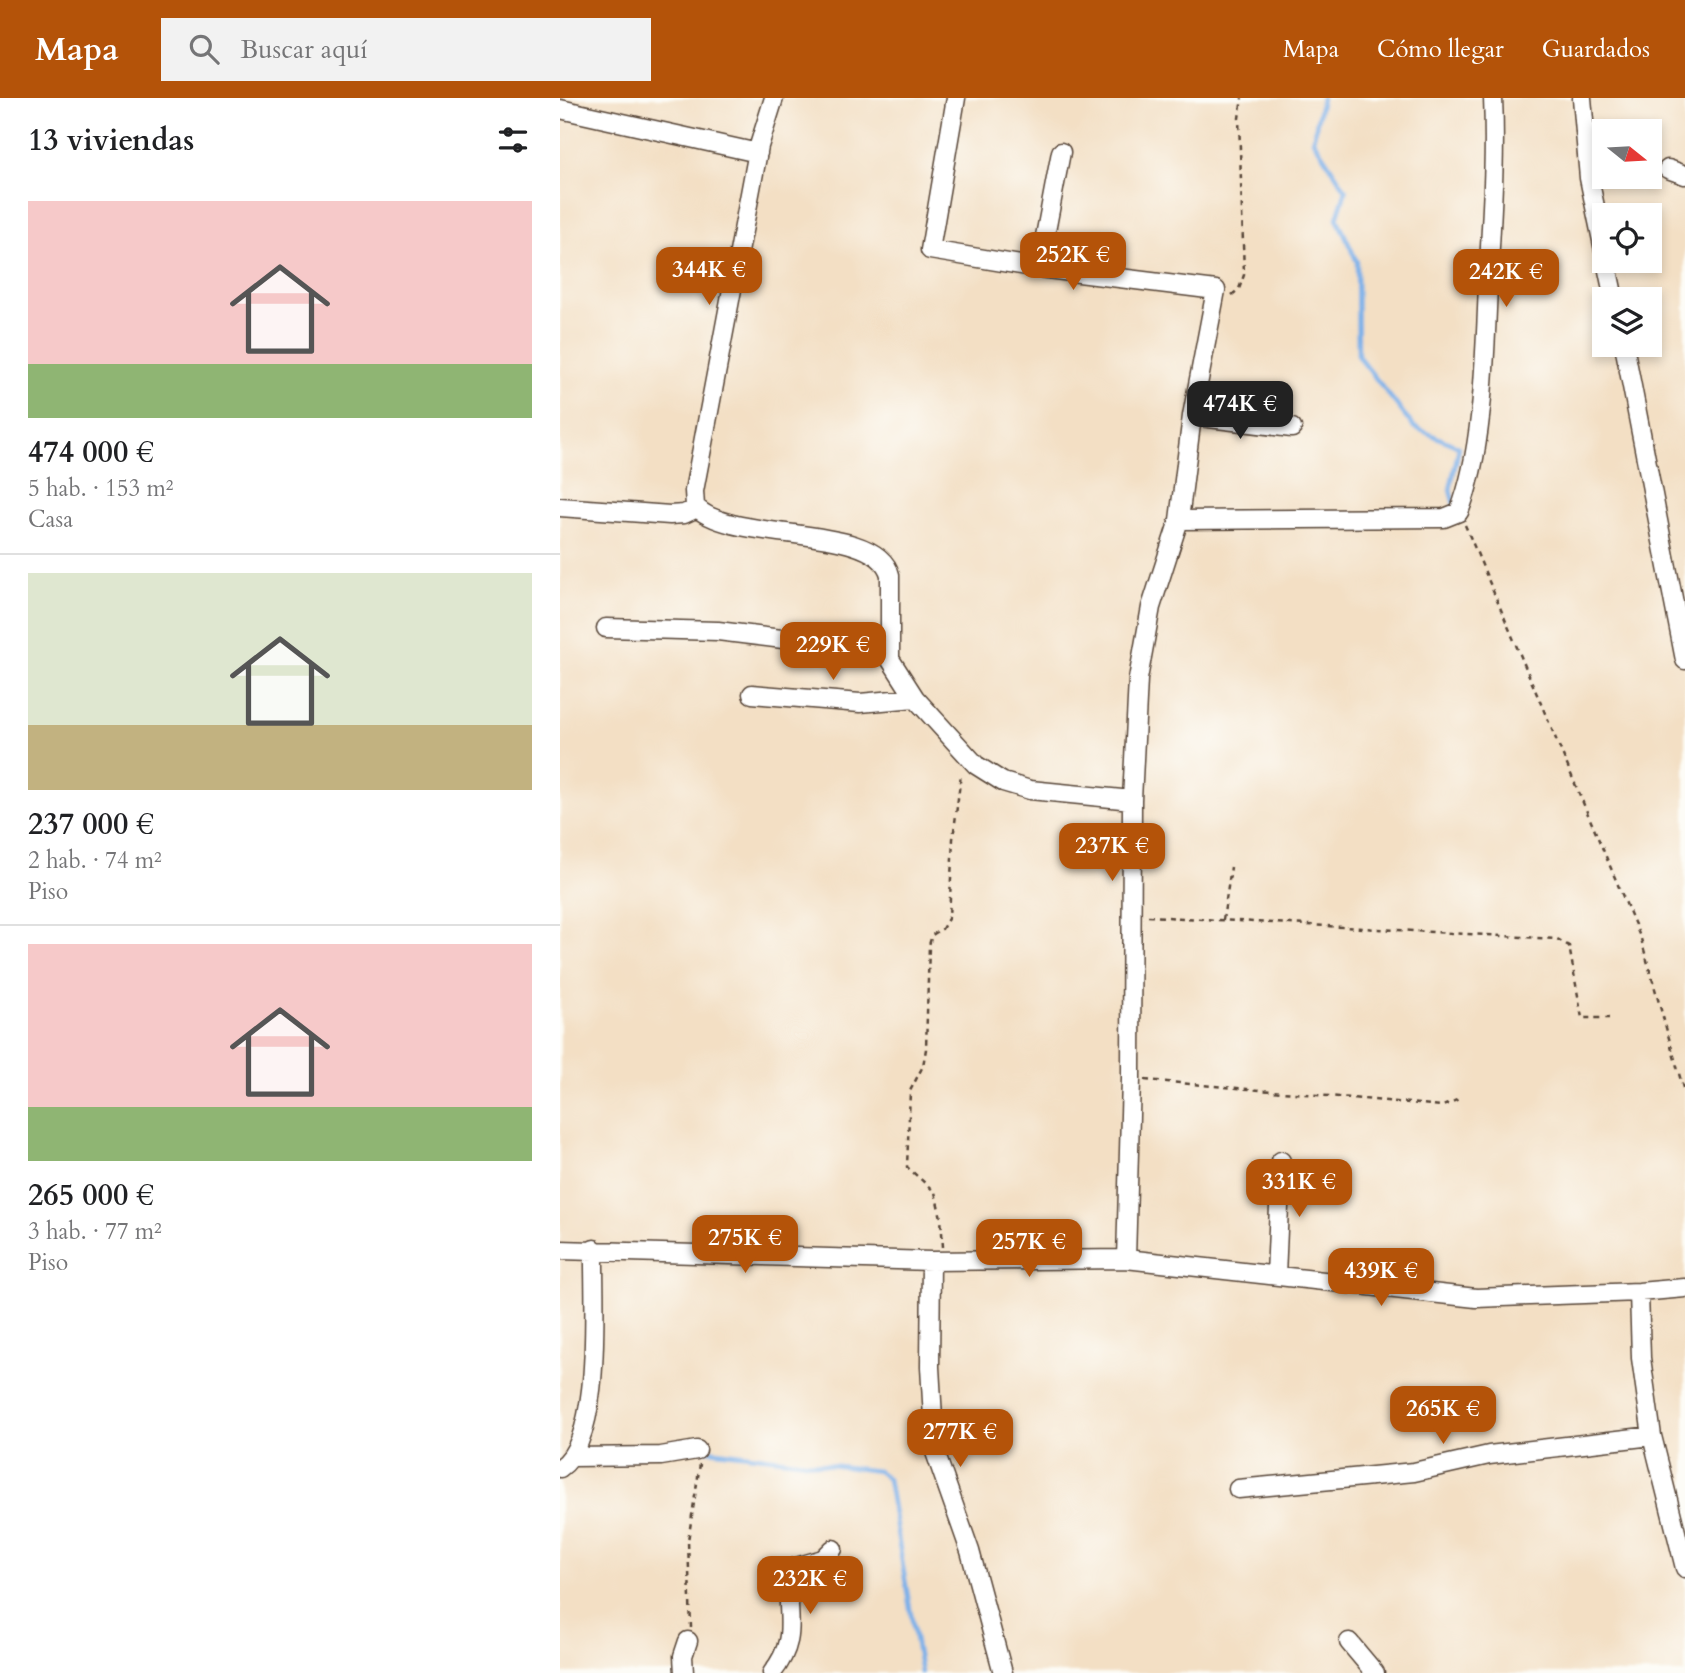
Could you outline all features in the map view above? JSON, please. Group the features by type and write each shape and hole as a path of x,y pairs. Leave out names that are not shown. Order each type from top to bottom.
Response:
{"street":[{"path":"697,508 694,491 758,153 774,98"},
{"path":"956,98 930,250 1039,268 1216,290 1192,416 1179,520 1158,580 1140,656 1132,800 1131,1079 1126,1259"},
{"path":"1179,520 1444,518 1459,512 1472,463 1480,403 1495,162 1493,98"},
{"path":"1582,98 1589,178 1594,203"},
{"path":"560,109 758,153"},
{"path":"1039,268 1061,152"},
{"path":"1626,357 1685,660"},
{"path":"1192,416 1292,428"},
{"path":"560,507 670,514 684,514 697,508"},
{"path":"697,508 720,520 863,549 882,560 890,575 887,652 896,674 965,753 989,776 1012,785 1062,795 1132,800"},
{"path":"606,628 718,631 887,652"},
{"path":"752,694 860,703 915,698"},
{"path":"1276,1275 1281,1160"},
{"path":"594,1249 593,1384 590,1409 566,1463 661,1456 697,1450"},
{"path":"560,1250 937,1261 1126,1259 1476,1298 1685,1288"},
{"path":"937,1261 931,1380 935,1452 970,1551 1003,1673"},
{"path":"1639,1292 1641,1358 1651,1436 1685,1568"},
{"path":"1238,1489 1414,1472 1489,1455 1651,1436"},
{"path":"772,1673 788,1650 790,1587 796,1567 824,1559 832,1549"},
{"path":"684,1673 683,1656 688,1641"},
{"path":"1349,1642 1375,1673"}],"path":[{"path":"1214,295 1231,295 1239,289 1244,275 1239,118 1242,98"},
{"path":"1459,512 1641,939 1685,1096"},
{"path":"937,1261 939,1201 931,1186 907,1167 906,1145 910,1091 923,1066 926,1049 929,945 932,934 942,929 949,917 953,839 965,753"},
{"path":"1223,920 1231,867"},
{"path":"1131,915 1557,939 1569,946 1582,1018 1609,1018"},
{"path":"1131,1079 1443,1106 1461,1098"},
{"path":"688,1641 691,1617 688,1541 700,1463 697,1450"}],"waterway":[{"path":"1322,98 1313,140 1346,190 1337,218 1357,262 1358,356 1414,427 1459,447 1450,490 1454,505"},
{"path":"701,1449 878,1471 888,1479 921,1673"}]}
